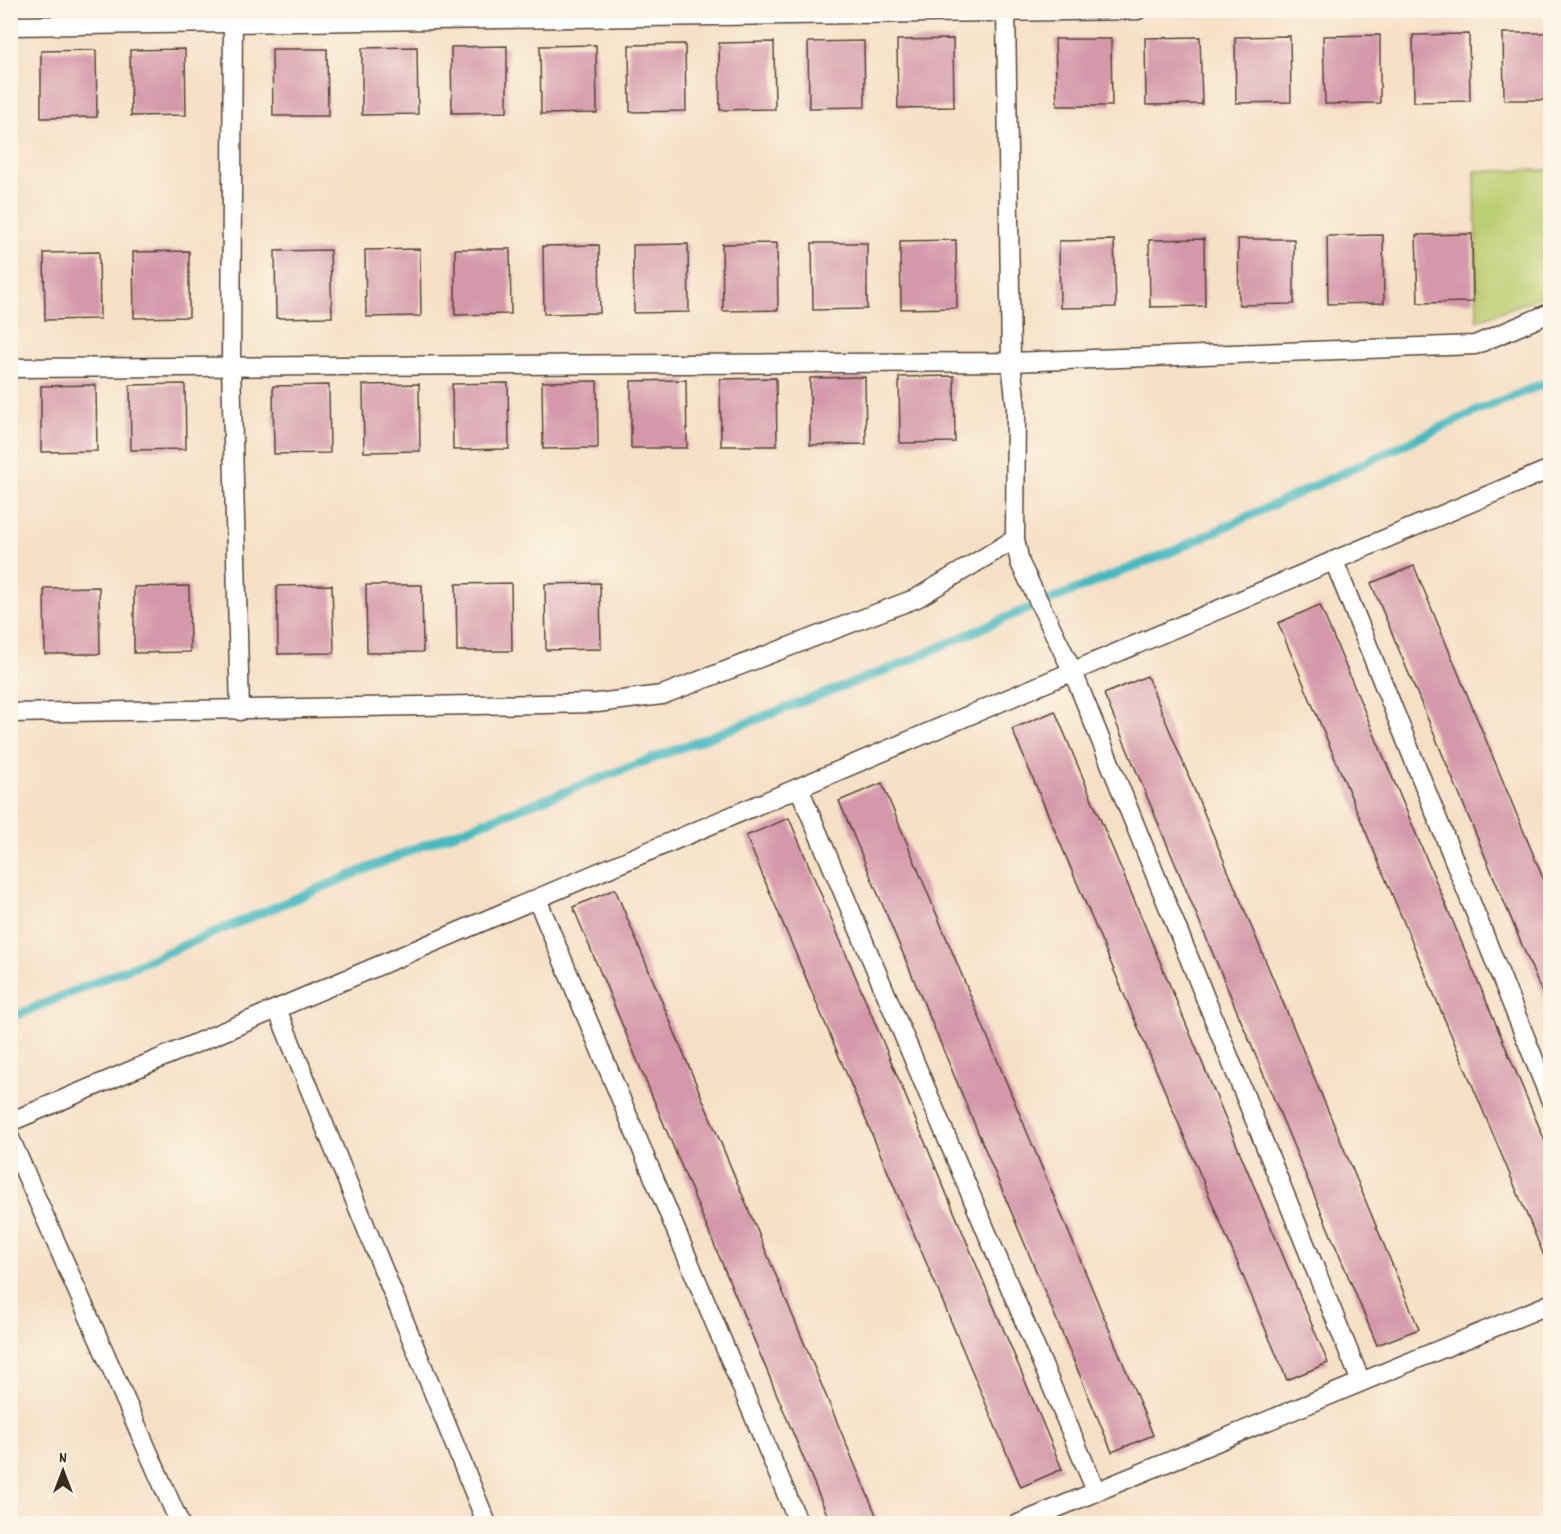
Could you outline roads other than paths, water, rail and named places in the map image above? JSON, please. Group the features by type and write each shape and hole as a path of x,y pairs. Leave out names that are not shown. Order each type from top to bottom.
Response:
{"lane":[{"path":"10,26 233,16 1138,10"},
{"path":"1006,12 1011,362 1016,408 1015,539 1020,562 1073,672 1360,1382"},
{"path":"233,16 231,365 240,711"},
{"path":"10,368 1011,362 1475,345 1551,313"},
{"path":"10,1122 1551,469"},
{"path":"10,713 240,711 597,703 662,695 917,598 1015,539"},
{"path":"1334,561 1551,1099"},
{"path":"799,788 1096,1491"},
{"path":"537,899 799,1524"},
{"path":"277,1009 487,1524"},
{"path":"10,1138 180,1524"},
{"path":"1018,1524 1551,1304"}],"waterway":[{"path":"10,1018 421,846 897,666 1005,618 1173,551 1479,410 1550,381"}]}
